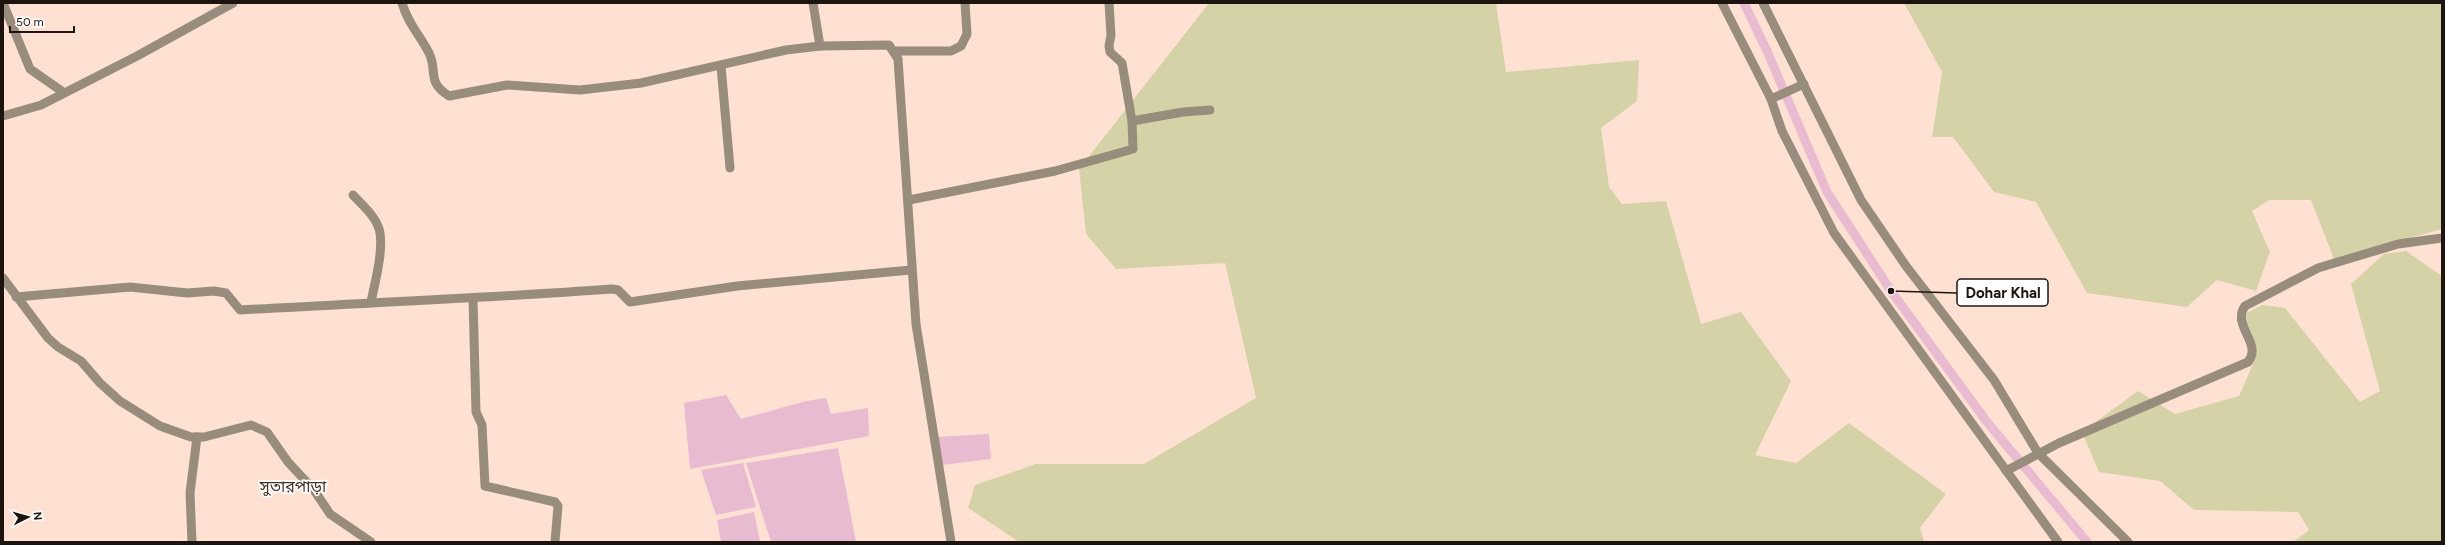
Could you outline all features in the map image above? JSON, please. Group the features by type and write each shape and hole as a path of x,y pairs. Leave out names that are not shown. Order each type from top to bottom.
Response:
{"street":[{"path":"3,3 30,69 63,92"},
{"path":"3,116 40,105 63,92 137,56 233,3"},
{"path":"402,3 407,20 430,56 432,77 441,91 449,96 507,85 580,90 641,83 786,50 820,46 889,45 894,51 898,60 909,200 911,270 916,324 951,542"},
{"path":"813,3 820,46"},
{"path":"894,51 951,51 961,46 967,34 966,3"},
{"path":"909,200 1055,171 1129,151 1135,146 1122,63 1110,52 1109,46 1111,35 1109,3"},
{"path":"1722,3 1773,98 1782,131 1834,233 2008,470 2058,542"},
{"path":"1763,3 1861,200 1906,266 1994,380 2036,454 2128,542"},
{"path":"721,66 730,168"},
{"path":"1773,98 1804,84"},
{"path":"1132,121 1183,112 1210,110"},
{"path":"353,194 372,216 380,232 377,271 371,302"},
{"path":"2008,470 2036,454 2248,362 2253,356 2253,350 2240,318 2241,311 2245,306 2318,268 2398,244 2442,238"},
{"path":"16,297 130,287 187,293 214,291 226,293 240,310 371,302 473,299 612,289 618,290 630,302 737,286 911,270"},
{"path":"3,278 48,338 58,347 81,361 100,383 120,400 160,426 191,437 251,426 267,432 288,462 314,490 330,514 371,542"},
{"path":"473,299 476,412 482,425 484,486 555,502 558,506 559,512 555,542"},
{"path":"192,542 190,493 197,437"}],"shaded area":[{"path":"1209,3 1496,3 1506,72 1639,60 1637,101 1601,128 1609,187 1622,204 1666,201 1701,324 1741,312 1791,381 1755,455 1796,463 1849,423 1946,494 1920,528 1924,542 1019,542 968,508 975,485 1036,464 1144,464 1256,398 1225,263 1116,269 1086,234 1079,169"},
{"path":"1904,3 2442,3 2442,229 2334,259 2311,200 2269,200 2252,211 2270,252 2256,291 2217,280 2187,307 2087,293 2036,202 1994,192 1953,137 1932,137 1942,72"},
{"path":"2406,251 2442,276 2442,542 2293,542 2309,530 2298,512 2194,510 2160,481 2099,472 2082,432 2138,391 2175,414 2239,396 2256,357 2243,315 2262,305 2285,308 2360,402 2380,391 2351,284 2384,254"},
{"path":"726,395 741,419 806,401 826,398 831,414 868,408 869,436 690,469 684,403"},
{"path":"989,434 991,459 942,465 935,437"},
{"path":"838,448 856,542 771,542 746,463"},
{"path":"743,463 756,507 716,515 701,470"},
{"path":"754,512 760,542 721,542 717,520"}],"waterway":[{"path":"1744,3 1767,51 1827,192 1891,291 1987,422 2087,542"}],"place":[{"name":"Dohar Khal","path":"1891,291"}],"district":[{"name":"সুতারপাড়া","path":"293,486"}]}
